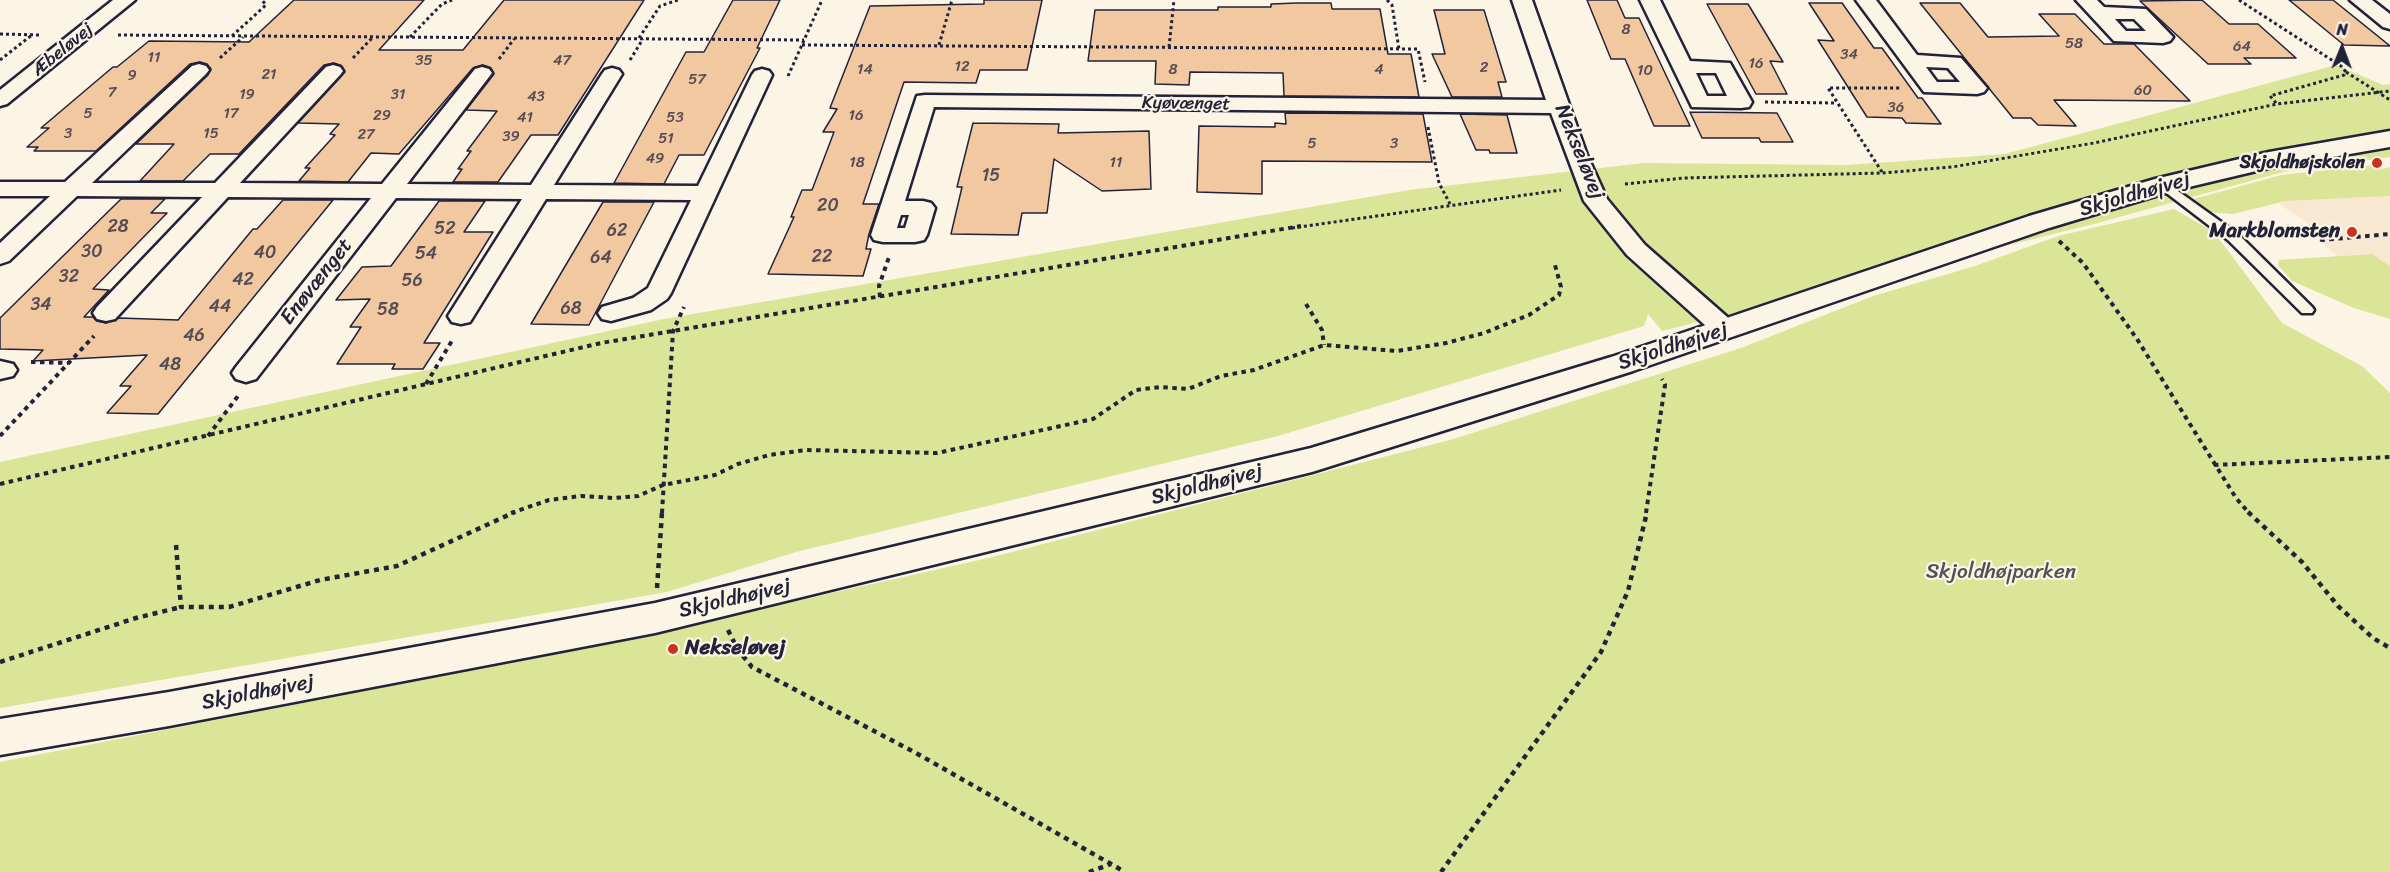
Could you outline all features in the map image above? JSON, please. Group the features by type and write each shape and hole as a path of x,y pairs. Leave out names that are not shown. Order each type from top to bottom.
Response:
{"street":[{"name":"Æbeløvej","path":"0,100 125,0"},
{"name":"Nekseløvej","path":"1522,0 1584,177 1596,201 1636,250 1725,329"},
{"path":"1650,0 1700,102 1741,102 1723,68 1683,67"},
{"path":"1866,0 1911,62 1931,88 1977,88 1954,62 1911,62"},
{"path":"0,256 199,70"},
{"path":"106,313 333,71"},
{"name":"Enøvænget","path":"246,373 482,73"},
{"path":"461,316 612,74"},
{"path":"611,313 642,304 658,293 762,75"},
{"name":"Kyøvænget","path":"891,208 925,101 1560,107"},
{"name":"Skjoldhøjvej","path":"0,737 169,710 655,618 1312,460 1650,354 2039,222 2163,186 2268,160 2390,139"},
{"path":"0,189 704,194"}],"lane":[{"path":"2163,186 2233,237 2307,310"}],"path":[{"path":"232,36 267,4 262,0"},
{"path":"410,38 442,4 452,0"},
{"path":"639,39 660,6 678,0"},
{"path":"939,45 952,0"},
{"path":"1170,47 1174,0"},
{"path":"1387,0 1392,5 1400,49"},
{"path":"2239,0 2390,100"},
{"path":"0,60 33,34"},
{"path":"83,35 804,39"},
{"path":"801,45 1418,49 1430,106 1425,114 1439,183 1450,204"},
{"path":"2277,104 2270,96 2344,75 2346,72"},
{"path":"1882,173 1828,88 1931,88"},
{"path":"1625,184 1684,177 1882,173 2018,158 2277,104 2390,92"},
{"path":"1741,102 1836,103"},
{"path":"0,484 601,343 1356,217 1561,190"},
{"path":"2039,222 2083,262 2137,339 2213,465 2236,498 2256,522 2302,562 2338,606 2373,638 2390,648"},
{"path":"2286,226 2322,240 2390,234"},
{"path":"0,662 135,618 181,607 229,607 320,580 397,566 458,540 512,513 549,500 581,496 614,498 638,496 663,485 716,475 738,464 769,455 806,450 937,453 1093,419 1136,390 1160,387 1188,389 1221,376 1254,370 1324,345 1397,351 1446,343 1484,333 1528,315 1558,295 1561,287 1555,265"},
{"path":"880,297 879,286 886,268"},
{"path":"1306,304 1322,330 1324,345"},
{"path":"0,436 116,313 106,313"},
{"path":"425,384 467,316 461,316"},
{"path":"655,618 673,332"},
{"path":"1441,872 1600,652 1628,591 1644,529 1665,385 1650,354"},
{"path":"2,370 11,362 69,363"},
{"path":"208,436 256,373 246,373"},
{"path":"2213,465 2390,457"},
{"path":"177,545 181,607"},
{"path":"719,604 733,642 752,667 916,753 1125,872"},
{"path":"1089,872 1112,864"}],"shaded area":[{"name":"Markblomsten","path":"2390,196 2390,266 2372,254 2338,256 2319,241 2308,223 2279,204 2286,201"}],"green space":[{"path":"2336,65 2383,85 2390,84 2390,157 2283,172 2094,224 1662,331 1648,314 1644,326 1278,436 796,552 667,592 0,708 0,462 664,319 1409,190 1644,163 1847,165 2005,154"},
{"path":"2373,165 2383,169 2390,167 2390,196 2286,201 2233,214 2208,212 2190,200 2281,175"},
{"name":"Skjoldhøjparken","path":"2174,209 2214,232 2282,323 2362,366 2390,393 2390,872 0,872 0,762 600,645 988,558 1450,440 1741,348 1873,296 1975,266 2058,236"},
{"path":"2372,254 2390,266 2390,319 2354,308 2292,281 2278,265 2279,260"}],"building":[{"path":"294,0 424,0 379,50 463,50 504,0 644,0 558,135 531,135 498,182 453,182 462,169 458,169 471,151 467,151 497,111 466,110 494,74 491,68 483,65 473,68 399,154 371,153 348,182 299,181 310,168 305,168 335,135 330,134 339,124 298,123 345,72 342,66 334,63 324,65 239,154 210,154 183,181 140,181 174,144 136,144 208,75 211,69 207,64 200,62 190,64 96,151 34,151 38,147 27,147 49,128 41,128 113,67 117,67 149,41 249,42"},
{"path":"733,0 780,0 757,48 760,48 704,155 679,155 664,184 614,183 686,52 704,52"},
{"path":"984,0 1042,0 1027,70 980,70 976,83 904,82 863,204 879,204 869,234 866,249 871,249 863,276 768,274 794,217 791,217 802,190 812,190 834,132 823,132 837,109 830,108 870,6 984,4"},
{"path":"1587,0 1617,0 1625,18 1639,18 1690,126 1654,126 1625,59 1611,59"},
{"path":"2202,0 2229,24 2258,24 2296,58 2244,58 2251,64 2208,64 2140,1"},
{"path":"2289,0 2333,0 2390,46 2344,45"},
{"path":"1331,3 1332,9 1380,9 1388,54 1411,54 1419,97 1284,96 1283,73 1190,72 1189,85 1155,84 1156,61 1088,61 1095,10 1218,10 1218,7 1271,7 1271,4"},
{"path":"1809,3 1842,3 1874,48 1882,48 1918,98 1922,98 1941,124 1906,123 1902,118 1867,117 1818,40 1834,41"},
{"path":"1920,3 1960,3 1988,37 2059,36 2039,14 2075,14 2104,44 2134,44 2190,101 2054,100 2076,126 2038,125 2031,118 2013,118"},
{"path":"1707,4 1748,4 1783,62 1770,61 1787,94 1756,94"},
{"path":"1434,10 1484,10 1506,82 1498,82 1502,97 1452,97 1432,54 1445,54"},
{"path":"1690,112 1777,113 1793,142 1761,142 1759,138 1702,138"},
{"path":"1285,113 1423,114 1432,162 1262,161 1262,194 1197,192 1199,126 1275,127 1275,123 1286,124"},
{"path":"1460,114 1507,115 1517,153 1490,153 1489,150 1476,150"},
{"path":"973,123 1059,124 1058,133 1149,131 1151,189 1102,191 1054,159 1047,213 1022,213 1018,235 951,234 962,187 957,187"},
{"path":"121,199 165,199 151,213 167,213 93,289 109,290 84,317 93,317 97,321 106,323 119,318 178,320 253,229 257,229 283,200 333,200 158,414 107,413 131,386 120,386 147,355 33,361 43,350 0,349 0,318"},
{"path":"439,201 485,201 464,232 493,232 424,343 440,343 423,369 392,369 395,364 337,364 361,327 350,327 370,299 336,300 362,267 391,266"},
{"path":"603,202 654,202 589,325 531,324"}],"place":[{"name":"Skjoldhøjskolen","path":"2377,163"},
{"name":"Markblomsten","path":"2352,232"},
{"name":"Nekseløvej","path":"673,649"}]}
